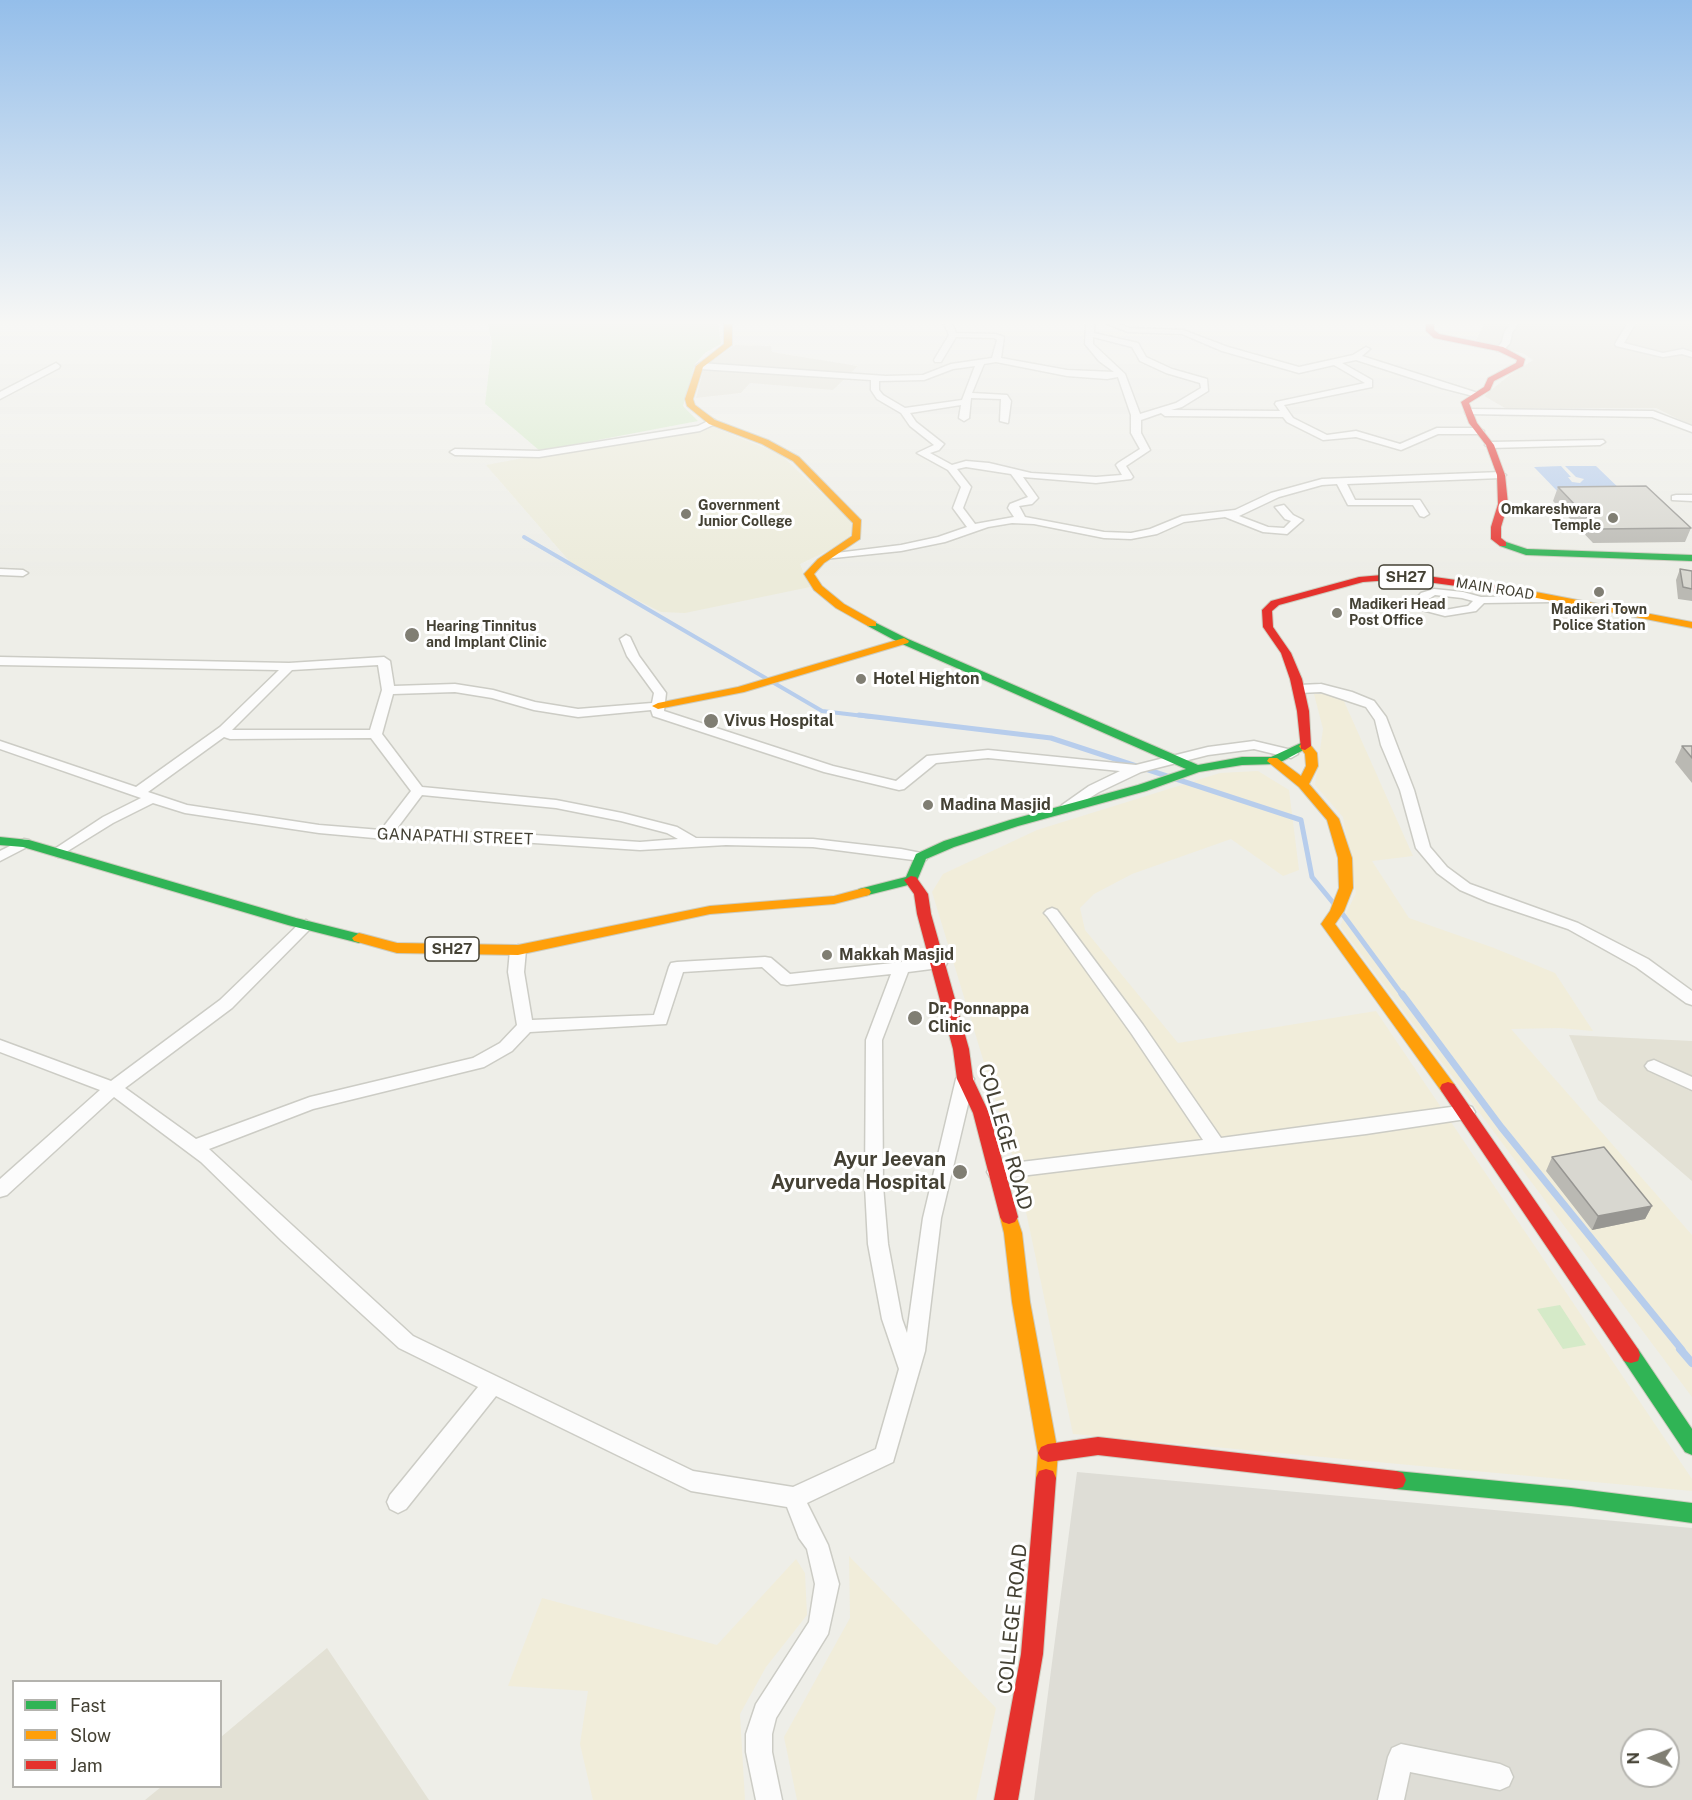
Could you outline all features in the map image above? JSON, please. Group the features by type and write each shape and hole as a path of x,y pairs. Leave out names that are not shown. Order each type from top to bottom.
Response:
{"street":[{"path":"694,408 712,422 765,442 796,459 858,522 857,537 828,557 809,574 818,588 840,606 904,641 1197,769"},
{"path":"899,408 904,411 913,424 939,444 936,448 922,453 951,468 966,487 958,508 973,528"},
{"path":"904,411 920,408"},
{"path":"964,418 966,408"},
{"path":"1005,421 1006,408"},
{"path":"951,468 966,464 989,466 1015,473 1096,480 1128,477 1121,465 1145,450 1136,433 1136,418 1133,408"},
{"path":"1136,418 1171,408"},
{"path":"1282,408 1290,420 1326,438 1356,434 1401,447 1437,431 1479,431"},
{"path":"1468,408 1473,423 1490,445 1501,475 1503,504 1496,527 1496,539 1504,545 1526,552 1692,558"},
{"path":"1469,412 1653,414 1692,429"},
{"path":"1158,413 1286,414"},
{"path":"455,452 539,454 700,428 712,422"},
{"path":"1490,445 1600,442"},
{"path":"1015,473 1033,498 1028,502 1015,504 1013,508 1022,521"},
{"path":"828,557 902,548 940,540 986,524 1022,521 1104,535 1131,536 1153,532 1182,519 1237,513 1275,495 1322,482 1501,475"},
{"path":"1340,481 1352,503 1416,502 1424,514"},
{"path":"1676,498 1692,498"},
{"path":"1225,514 1267,530 1287,531 1298,520 1289,517 1281,507"},
{"path":"0,572 23,573"},
{"name":"MAIN ROAD","path":"1305,746 1299,689 1291,664 1268,627 1266,619 1268,610 1275,603 1362,579 1389,576 1433,579 1692,625"},
{"path":"1481,600 1555,599"},
{"path":"626,639 633,656 660,693 657,713 829,769 899,786 932,759 977,755 1136,769"},
{"path":"388,690 455,688 493,694 534,706 578,712 658,706 740,690 904,641"},
{"path":"0,661 289,667 384,661 388,690 375,734"},
{"path":"137,793 225,730 289,667"},
{"path":"1299,689 1321,688 1370,704 1381,720 1388,745 1407,790 1423,848 1442,870 1465,887 1493,899 1538,912 1573,926 1641,963 1692,999"},
{"path":"225,730 230,735 375,734"},
{"path":"375,734 418,790 556,804 589,810 672,830 694,843"},
{"name":"GANAPATHI STREET","path":"0,745 185,809 319,829 385,835 504,837 640,846 726,841 813,843 901,852 921,857"},
{"path":"1067,808 1095,789 1136,769 1208,751 1254,745 1291,754"},
{"path":"911,880 921,857 949,844 1142,788 1197,769 1242,761 1273,761 1305,746"},
{"name":"SH27","path":"1302,784 1312,766 1311,753 1305,746"},
{"path":"1273,761 1302,784 1333,819 1345,858 1346,888 1337,911 1328,924 1466,1112 1692,1446"},
{"path":"385,835 418,790"},
{"path":"58,853 108,820 152,798"},
{"name":"SH27","path":"0,841 24,843 306,925 397,948 518,950 710,910 834,900 911,880"},
{"path":"0,857 24,843"},
{"name":"COLLEGE ROAD","path":"911,880 921,894 924,914 961,1049 965,1079 981,1113 1013,1233 1021,1302 1048,1453 1032,1654 1006,1800"},
{"path":"1052,913 1137,1029 1216,1145"},
{"path":"0,1190 113,1088 226,1004 306,925"},
{"path":"518,950 516,972 525,1026"},
{"path":"194,1147 310,1103 478,1063 506,1047 525,1026 660,1020 677,967 765,962 787,980 939,963"},
{"path":"901,967 895,989 874,1040 874,1186 878,1244 892,1319 910,1369"},
{"path":"0,1046 113,1088 194,1147 406,1342 691,1481 794,1498 885,1455 915,1351 932,1218 965,1079"},
{"path":"1654,1066 1692,1084"},
{"path":"996,1172 1466,1112"},
{"path":"398,1502 493,1384"},
{"path":"1048,1453 1098,1446 1381,1479 1571,1497 1692,1513"},
{"path":"769,1800 759,1752 759,1734 765,1713 820,1626 827,1584 817,1545 807,1530 794,1498"},
{"path":"1391,1800 1401,1757 1500,1777"}],"shaded area":[{"path":"1656,408 1692,408 1692,426"},
{"name":"Government Junior College","path":"706,424 780,454 852,522 851,535 834,548 800,564 810,587 685,613 661,612 577,570 486,465"},
{"path":"1314,694 1326,694 1343,699 1413,856 1372,861 1409,918 1494,948 1555,973 1593,1031 1559,1028 1511,1029 1692,1235 1692,1397 1340,926 1356,893 1343,817 1315,785 1323,729"},
{"path":"1258,771 1289,790 1299,870 1283,876 1231,839 1132,874 1094,894 1080,908 1085,930 1178,1043 1376,1011 1692,1479 1692,1491 1073,1434 1018,1174 932,892 943,874 1037,830 1220,773"},
{"path":"1569,1035 1692,1041 1692,1181 1598,1100"},
{"path":"1077,1472 1692,1528 1692,1800 1034,1800"},
{"path":"849,1556 996,1708 976,1800 797,1800 784,1737 850,1618"},
{"path":"796,1559 805,1573 807,1615 766,1667 740,1714 745,1800 593,1800 580,1744 588,1691 508,1686 542,1598 717,1645"},
{"path":"327,1648 429,1800 145,1800 160,1788 222,1788 222,1736"}],"green space":[{"path":"490,408 685,408 698,421 540,451"},
{"path":"1560,1305 1586,1345 1563,1349 1537,1309"}],"water":[{"path":"1561,466 1571,477 1568,477 1572,482 1580,483 1584,479 1576,477 1565,466 1596,466 1624,493 1560,494 1534,467"}],"building":[{"path":"1646,486 1691,528 1598,529 1558,487"},
{"path":"1680,569 1692,571 1692,589 1683,587"},
{"path":"1682,746 1692,746 1692,758"},
{"path":"1604,1147 1652,1206 1598,1216 1552,1157"}],"waterway":[{"path":"524,537 822,711 872,717"},
{"path":"859,715 1051,738 1301,820 1312,877 1335,905"},
{"path":"1341,912 1403,996"},
{"path":"1402,994 1501,1127 1682,1350"},
{"path":"1680,1349 1692,1363"}],"traffic: fast":[{"path":"1503,544 1526,552 1692,558"},
{"path":"872,624 904,641 1197,769"},
{"path":"864,892 911,880 921,857 949,844 1014,823 1142,788 1197,769 1242,761 1273,761 1305,746"},
{"path":"0,841 24,843 293,922 359,938"},
{"path":"1631,1355 1692,1446"},
{"path":"1396,1480 1571,1497 1692,1513"}],"traffic: slow":[{"path":"694,408 712,422 765,442 796,459 858,522 857,537 821,561 809,574 818,588 840,606 872,624"},
{"path":"1515,591 1692,625"},
{"path":"658,706 740,690 904,641"},
{"path":"1273,761 1303,784 1312,766 1311,753 1305,746"},
{"path":"1303,784 1333,819 1345,858 1346,888 1337,911 1328,924 1448,1088"},
{"path":"359,938 397,948 518,950 710,910 834,900 864,892"},
{"path":"1009,1217 1021,1302 1048,1453 1046,1478"}],"traffic: jam":[{"path":"1467,408 1473,423 1490,445 1501,475 1503,504 1496,527 1496,539 1503,544"},
{"path":"1305,746 1303,711 1296,679 1286,653 1268,627 1266,619 1267,610 1275,603 1363,579 1405,576 1515,591"},
{"path":"911,880 921,894 924,914 961,1049 965,1079 981,1113 1009,1217"},
{"path":"1448,1088 1631,1355"},
{"path":"1048,1453 1098,1446 1396,1480"},
{"path":"1006,1800 1032,1654 1046,1478"}],"place":[{"name":"Government Junior College","path":"686,514"},
{"name":"Omkareshwara Temple","path":"1613,518"},
{"name":"Madikeri Town Police Station","path":"1599,592"},
{"name":"Madikeri Head Post Office","path":"1337,613"},
{"name":"Hearing Tinnitus and Implant Clinic","path":"412,635"},
{"name":"Hotel Highton","path":"861,679"},
{"name":"Vivus Hospital","path":"711,721"},
{"name":"Madina Masjid","path":"928,805"},
{"name":"Makkah Masjid","path":"827,955"},
{"name":"Dr. Ponnappa Clinic","path":"915,1018"},
{"name":"Ayur Jeevan Ayurveda Hospital","path":"960,1172"}]}
